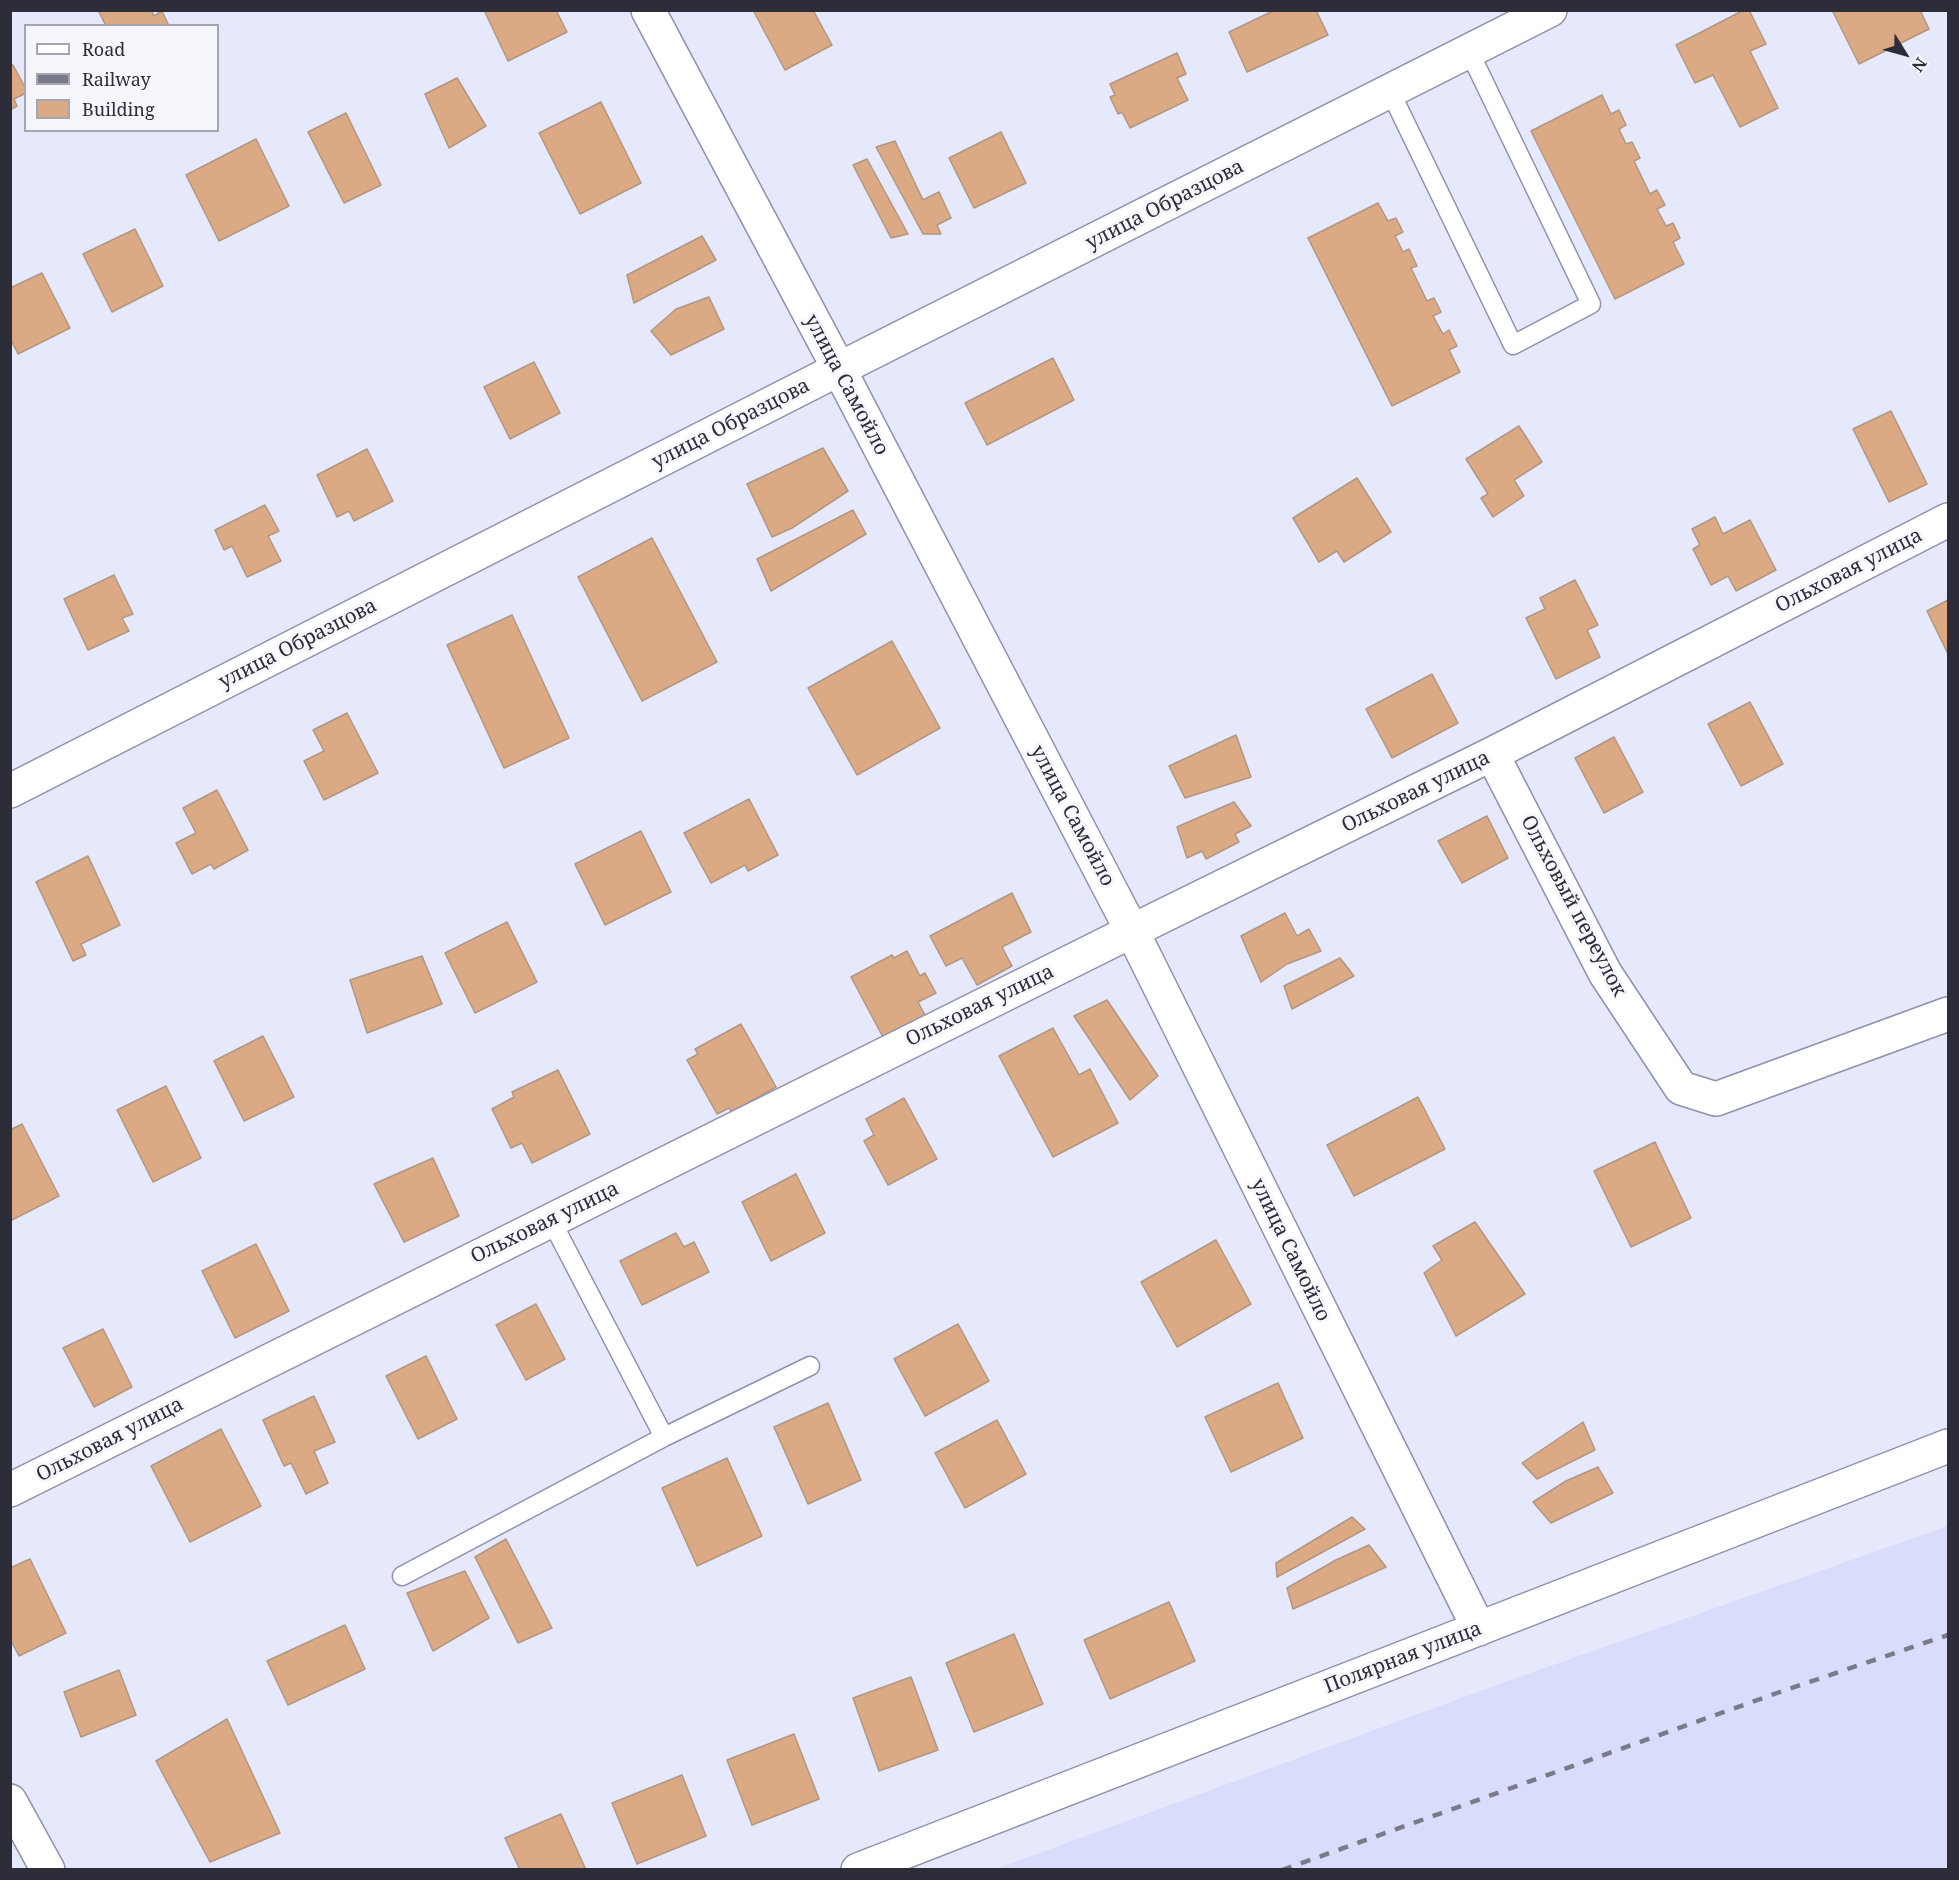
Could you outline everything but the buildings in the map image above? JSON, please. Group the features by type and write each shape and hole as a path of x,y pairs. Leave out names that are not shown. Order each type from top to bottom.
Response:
{"street":[{"name":"улица Самойло","path":"648,10 839,369 1132,931 1479,1629"},
{"name":"улица Образцова","path":"10,791 1549,11"},
{"name":"Ольховая улица","path":"10,1490 1492,754 1948,520"},
{"name":"Ольховый переулок","path":"1492,754 1605,973 1681,1088 1716,1099 1948,1014"},
{"name":"Полярная улица","path":"858,1869 1948,1446"},
{"path":"10,1801 48,1869"}],"lane":[{"path":"1390,91 1514,345 1591,304 1469,51"},
{"path":"551,1220 664,1437"},
{"path":"402,1576 664,1437 810,1366"}],"shaded area":[{"path":"1948,1526 1948,1869 996,1869 1505,1682"}],"railway":[{"path":"1282,1870 1777,1693 1948,1635"}]}
